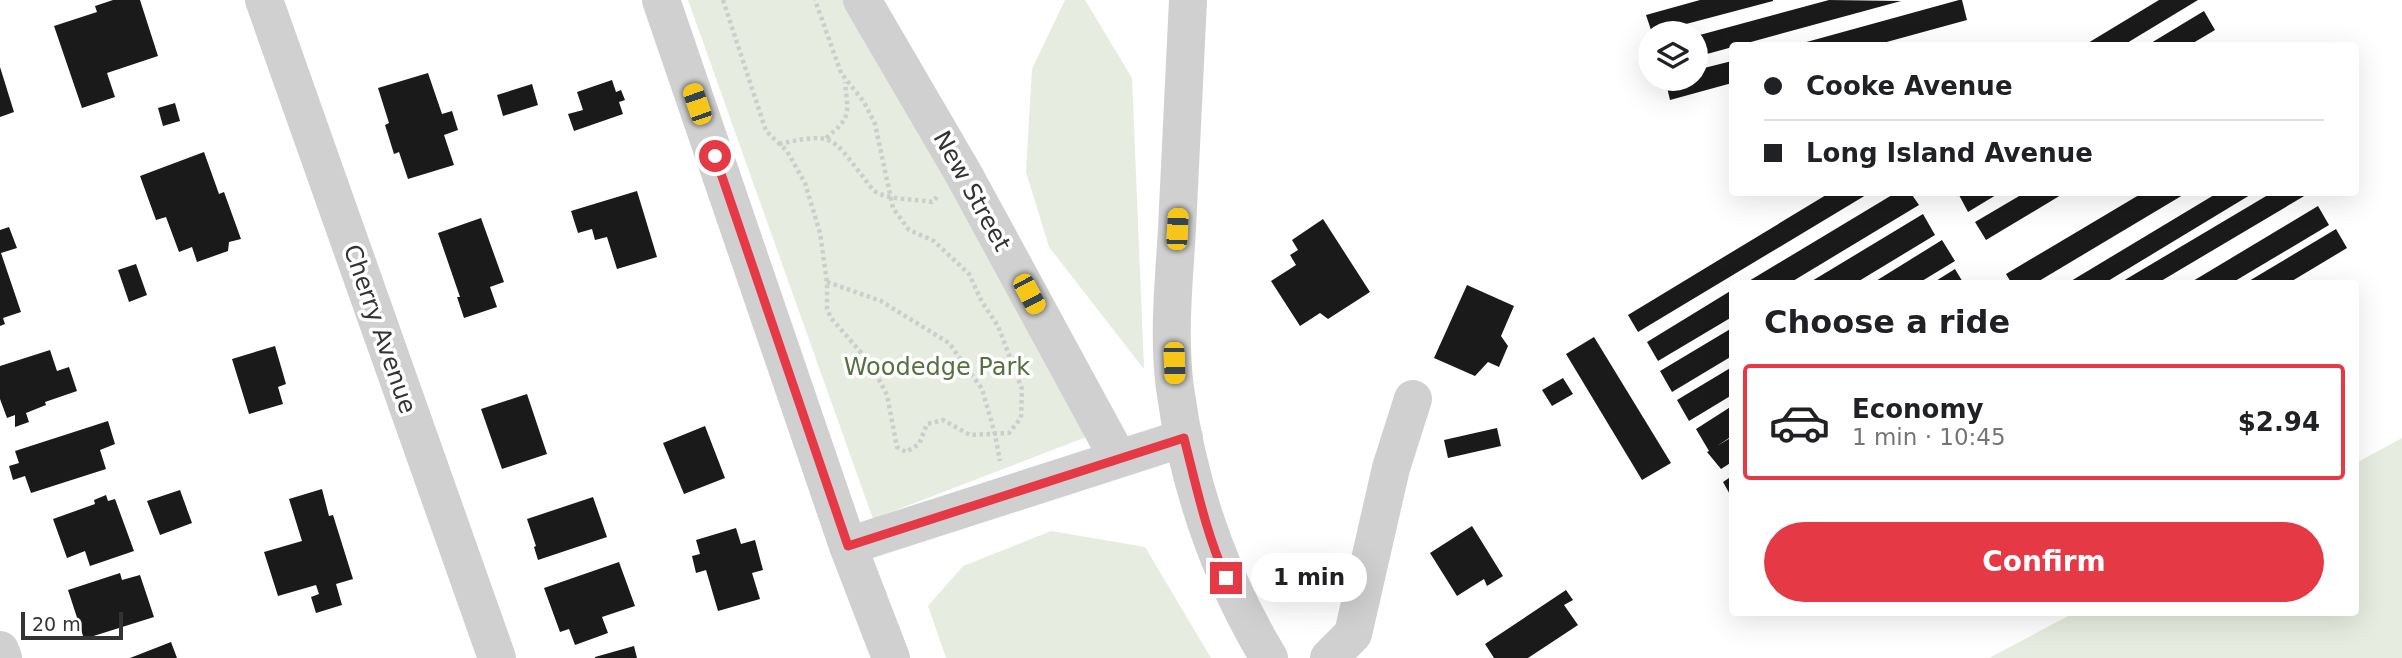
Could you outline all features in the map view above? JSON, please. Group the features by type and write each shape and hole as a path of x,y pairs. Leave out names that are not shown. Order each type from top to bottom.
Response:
{"street":[{"name":"Cherry Avenue","path":"264,0 497,658"},
{"path":"661,0 848,546 891,658"},
{"name":"New Street","path":"862,0 963,173 1118,458"},
{"path":"1188,0 1173,288 1175,387 1184,438 1216,556 1269,658"},
{"path":"1329,658 1353,634 1391,468 1413,399"},
{"path":"848,546 1184,438"},
{"path":"0,650 3,658"}],"path":[{"path":"723,0 766,131 787,151 805,183 820,233 827,282 827,309 871,364 887,395 897,447 906,452 919,444 927,424 943,420 970,436 1010,433 1021,418 1022,389 998,327 969,274 934,241 909,230 893,208 874,124 864,102 841,73 815,0"},
{"path":"826,138 841,126 848,116 845,79"},
{"path":"779,144 814,136 826,138 838,145 876,193 890,197"},
{"path":"827,282 881,301 949,343 982,388 995,434 1005,494"}],"green space":[{"name":"Woodedge Park","path":"688,0 860,0 1102,431 873,519"},
{"path":"1065,0 1085,0 1132,78 1144,369 1049,247 1026,172 1032,69"},
{"path":"2402,438 2402,658 1989,658 2068,616 2359,616 2359,461"},
{"path":"1051,531 1145,547 1211,658 946,658 928,606 963,566"}],"building":[{"path":"113,0 140,0 158,56 107,73 115,97 82,108 54,26 97,12 95,6"},
{"path":"1700,0 1773,0 1697,21 1648,21 1646,15"},
{"path":"1829,0 1901,1 1751,42 1729,42 1729,48 1708,54 1708,33"},
{"path":"1959,0 1962,0 1967,20 1887,42 1807,42"},
{"path":"2159,0 2198,0 2129,42 2090,42"},
{"path":"2204,11 2215,30 2195,42 2153,42"},
{"path":"1729,62 1729,84 1708,90 1708,67"},
{"path":"0,67 14,112 0,117"},
{"path":"428,73 442,114 452,111 458,130 444,135 454,165 408,179 399,152 394,154 385,125 389,123 378,88"},
{"path":"612,80 616,92 621,90 625,100 619,102 623,114 574,131 568,114 583,110 577,92"},
{"path":"532,84 538,105 503,116 497,95"},
{"path":"1668,91 1703,91 1670,100"},
{"path":"175,103 180,121 163,126 158,108"},
{"path":"204,152 219,194 224,192 241,239 229,242 228,251 197,262 192,247 179,252 166,217 156,220 140,176"},
{"path":"637,191 657,257 617,269 607,237 595,240 592,229 578,233 571,211"},
{"path":"1824,196 1864,196 1638,332 1628,315"},
{"path":"1890,196 1913,196 1919,205 1795,280 1751,280"},
{"path":"1960,196 1994,196 1968,212"},
{"path":"2019,196 2059,196 1986,240 1975,222"},
{"path":"2137,196 2181,196 2041,280 2010,280 2006,274"},
{"path":"2212,196 2248,196 2110,280 2073,280"},
{"path":"2266,196 2304,196 2163,280 2125,280"},
{"path":"2318,206 2329,225 2237,280 2195,280"},
{"path":"1923,214 1935,235 1861,280 1814,280"},
{"path":"481,218 504,282 490,287 497,307 464,318 457,297 460,297 438,233"},
{"path":"1323,219 1370,292 1328,319 1320,313 1300,326 1271,281 1296,265 1290,255 1298,250 1292,240"},
{"path":"9,227 17,248 1,253 21,312 3,318 5,324 0,326 0,230"},
{"path":"2336,229 2347,248 2294,280 2251,280"},
{"path":"1942,240 1955,261 1924,280 1877,280"},
{"path":"136,264 147,295 129,302 118,270"},
{"path":"1955,269 1962,280 1937,280"},
{"path":"1467,285 1514,306 1501,336 1508,346 1499,367 1488,362 1475,376 1434,358"},
{"path":"1729,292 1729,319 1658,361 1647,342"},
{"path":"1729,330 1729,358 1672,392 1660,371"},
{"path":"1594,337 1671,463 1642,480 1566,354"},
{"path":"275,346 286,384 278,387 283,404 249,414 232,359"},
{"path":"50,350 57,371 69,367 77,391 45,402 46,405 26,413 29,422 15,427 15,415 7,418 0,399 0,366"},
{"path":"1729,369 1729,397 1689,421 1677,400"},
{"path":"1563,378 1573,394 1552,406 1542,390"},
{"path":"527,394 547,454 502,469 481,409"},
{"path":"1729,408 1729,438 1717,446 1729,439 1729,464 1721,469 1707,452 1709,451 1696,429"},
{"path":"108,421 115,444 100,450 106,469 31,493 25,476 13,480 9,466 19,463 15,451"},
{"path":"705,426 725,478 684,494 663,443"},
{"path":"1497,428 1501,446 1448,458 1444,440"},
{"path":"1729,478 1729,493 1723,482"},
{"path":"322,489 329,516 333,515 353,579 336,584 342,605 316,613 311,597 319,594 316,585 278,596 264,552 302,541 289,499"},
{"path":"180,490 192,523 160,535 147,501"},
{"path":"106,495 108,501 115,499 134,551 90,566 85,551 67,558 53,519 95,504 94,500"},
{"path":"593,497 607,537 538,560 527,519"},
{"path":"1472,526 1503,576 1487,586 1484,579 1457,596 1430,553"},
{"path":"736,528 741,544 755,540 763,570 752,573 760,599 718,611 706,570 696,573 692,556 700,554 696,540"},
{"path":"619,562 635,606 602,617 608,633 575,645 569,629 560,632 544,588"},
{"path":"120,573 122,580 140,575 154,617 84,639 68,590"},
{"path":"1566,590 1573,600 1564,605 1578,625 1528,658 1494,658 1485,644"},
{"path":"171,642 177,658 130,658"},
{"path":"634,646 637,658 595,658 595,657"}],"route":[{"path":"715,156 848,546 1184,438 1216,556 1226,578"}]}
